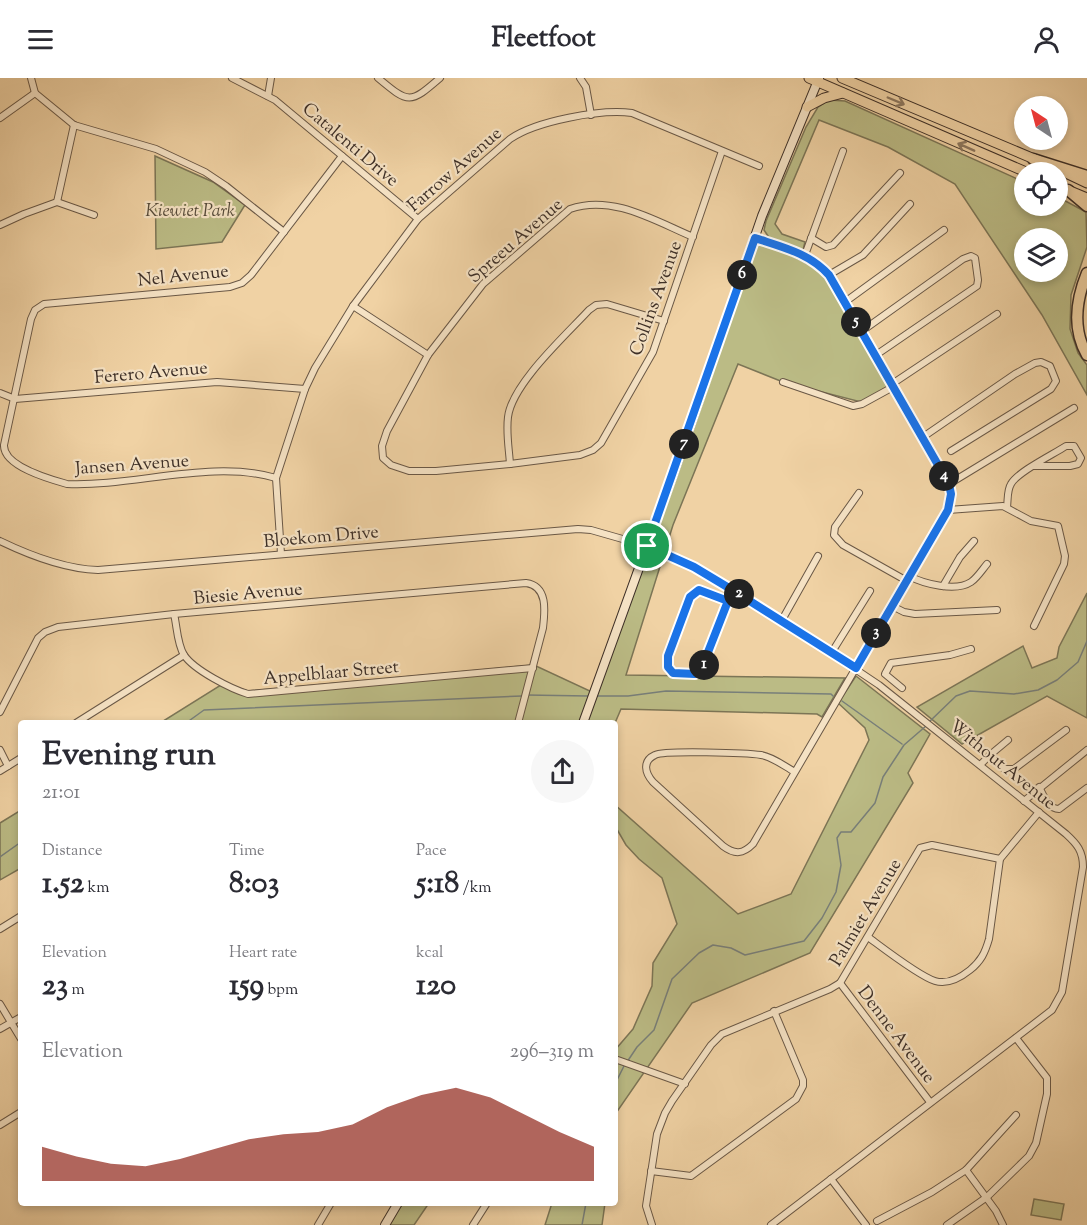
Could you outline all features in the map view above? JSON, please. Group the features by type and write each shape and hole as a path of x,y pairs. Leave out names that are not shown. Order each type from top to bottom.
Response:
{"highway":[{"path":"1033,159 1087,176"},
{"path":"1068,192 1087,206"},
{"path":"1087,273 1078,300 1077,315 1081,341 1087,355"}],"main road":[{"path":"842,78 1087,183"},
{"path":"815,79 1014,167"},
{"path":"807,107 824,98 843,93"},
{"path":"1068,190 1087,198"}],"street":[{"path":"31,78 35,93 74,125 156,149 205,172 284,232"},
{"name":"Catalenti Drive","path":"232,78 284,107 418,219"},
{"path":"267,96 271,78"},
{"path":"378,78 399,95 408,99 413,99 423,93 440,78"},
{"path":"580,78 586,87 591,115"},
{"path":"584,720 755,238 807,107 815,79"},
{"path":"0,118 35,93"},
{"name":"Farrow Avenue","path":"281,554 276,478 305,389 335,334 418,219 518,133 541,125 591,115 615,112 632,114 759,166"},
{"path":"57,202 74,125"},
{"name":"Collins Avenue","path":"386,462 397,468 422,472 579,455 594,450 602,443 648,364 722,151"},
{"path":"805,255 843,151"},
{"name":"Nel Avenue","path":"37,307 44,304 236,286 251,275 342,156"},
{"path":"811,238 826,247 833,245 900,173"},
{"path":"0,225 57,202 94,214"},
{"path":"829,275 863,255 910,204"},
{"name":"Spreeu Avenue","path":"386,462 381,453 387,431 428,355 483,284 570,209 586,205 615,206 693,237"},
{"path":"845,302 944,230"},
{"path":"755,238 805,255 829,275 949,484 951,494 948,510 753,844 744,852 733,853 653,782 646,770 647,762 659,753 713,753 762,755 795,772"},
{"path":"862,331 963,259 971,256 975,258 978,280 975,288 876,355"},
{"path":"510,464 507,427 513,400 524,381 589,310 596,305 607,304 664,321"},
{"path":"353,306 428,355"},
{"name":"Jansen Avenue","path":"37,307 31,319 3,445 4,452 23,468 56,481 79,484 231,471 260,473 276,478"},
{"path":"783,382 853,406 866,402 997,314"},
{"path":"923,438 1026,368 1041,362 1050,366 1056,381 1051,389 951,451"},
{"name":"Ferero Avenue","path":"0,393 15,399 217,382 305,389"},
{"path":"949,484 1074,408"},
{"path":"1007,507 1010,485 1033,466 1069,445 1074,446 1081,458 1078,464 1070,466 1033,466"},
{"path":"859,493 833,531 836,539 843,545 908,579 943,586 967,584 975,579 987,564"},
{"path":"948,510 1007,507 1037,523 1058,526 1065,556 1061,571 1034,626"},
{"name":"Bloekom Drive","path":"0,541 59,563 90,569 578,529 591,530 647,546"},
{"path":"943,586 964,552 974,541"},
{"name":"Without Avenue","path":"647,546 694,567 856,668 1066,834 1082,854 1083,867 1062,992 1052,1010 771,1225"},
{"path":"782,620 818,556"},
{"name":"Biesie Avenue","path":"0,712 32,650 45,632 58,627 174,614 526,583 536,586 542,594 544,607 543,628 533,668"},
{"path":"728,601 699,590 692,594 668,656 668,667 673,673 695,674 701,670 734,591"},
{"path":"832,652 870,591"},
{"path":"892,606 915,614 997,610"},
{"path":"81,720 184,655 174,614"},
{"path":"879,685 889,665 893,662 950,655 971,649"},
{"name":"Appelblaar Street","path":"184,655 193,664 224,684 252,694 533,668"},
{"path":"519,720 533,668"},
{"path":"885,674 902,688"},
{"path":"990,755 1001,767 1011,770 1066,730"},
{"path":"980,765 1008,740"},
{"path":"0,750 8,766"},
{"path":"1024,801 1087,750"},
{"path":"0,771 18,760"},
{"path":"1039,787 1050,806 1055,809 1059,809 1087,788"},
{"path":"868,937 936,981 954,980 963,976 980,962 986,951 1000,859 1038,812"},
{"name":"Palmiet Avenue","path":"652,1225 646,1206 661,1123 665,1113 711,1045 722,1034 840,983 920,848 932,845 1000,859"},
{"path":"0,928 18,918"},
{"name":"Denne Avenue","path":"840,983 930,1102"},
{"path":"0,1004 18,1034"},
{"path":"651,1171 691,1176 796,1099 803,1086 803,1080 774,1011"},
{"path":"0,1029 18,1019"},
{"path":"946,1225 987,1197 1029,1156 1036,1143 1047,1094 1047,1078 1016,1038"},
{"path":"618,1060 685,1084"},
{"path":"0,1125 18,1114"},
{"path":"877,1221 932,1192 966,1170 1016,1115"},
{"path":"966,1170 987,1197 1003,1225"},
{"path":"831,1179 866,1225"},
{"path":"318,1225 329,1206"},
{"path":"385,1225 396,1206"},
{"path":"473,1225 485,1206"}],"green space":[{"path":"829,100 845,101 1014,177 1014,216 1068,216 1068,202 1086,212 1087,247 1071,295 1070,329 1078,353 1087,365 1087,395 1042,315 1020,282 1068,282 1068,228 1014,228 1014,273 955,184 888,147 819,120 775,224 782,234 805,242 803,250 770,239 764,230 766,221 806,127 818,107"},
{"name":"Kiewiet Park","path":"155,156 213,182 245,205 222,242 156,249"},
{"path":"756,237 833,277 895,385 861,402 783,382 738,364 673,525 626,675 845,678 822,717 817,714 621,709 616,720 165,720 224,683 248,691 534,665 594,693"},
{"path":"1087,593 1087,718 1047,696 962,744 917,707 1023,646 1032,668 1057,658 1059,647"},
{"path":"856,676 930,734 908,773 913,783 810,953 692,1003 618,1110 618,1046 633,1029 652,986 653,963 677,924 662,878 639,859 626,845 618,831 618,808 738,914 791,894 869,740 865,728 838,703"},
{"path":"18,812 18,870 0,880 0,823"},
{"path":"1034,1199 1064,1204 1061,1220 1031,1215"},
{"path":"398,1206 427,1206 414,1225 387,1225"},
{"path":"551,1206 605,1206 602,1225 545,1225"}],"waterway":[{"path":"929,722 956,696 970,691 1014,694 1038,690 1057,680 1078,662 1087,641"},
{"path":"595,696 628,696 666,691 831,694 833,696"},
{"path":"526,695 588,696"},
{"path":"190,720 204,710 522,696"},
{"path":"842,701 902,744"},
{"path":"627,1062 637,1047 654,1030 672,979 699,953 713,945 731,948 745,955 804,941 822,918 836,892 841,865 837,838 841,832 851,832 875,803 883,777 904,745 926,726"},
{"path":"0,857 18,844"},
{"path":"618,1078 624,1066"},
{"path":"582,1225 585,1206"}],"route":[{"path":"647,546 694,567 734,591 728,601 704,666 695,674 673,673 668,667 668,656 690,597 699,590 728,601 734,591 856,668 948,510 951,494 949,484 922,435 829,275 805,255 755,238 647,546"}]}
